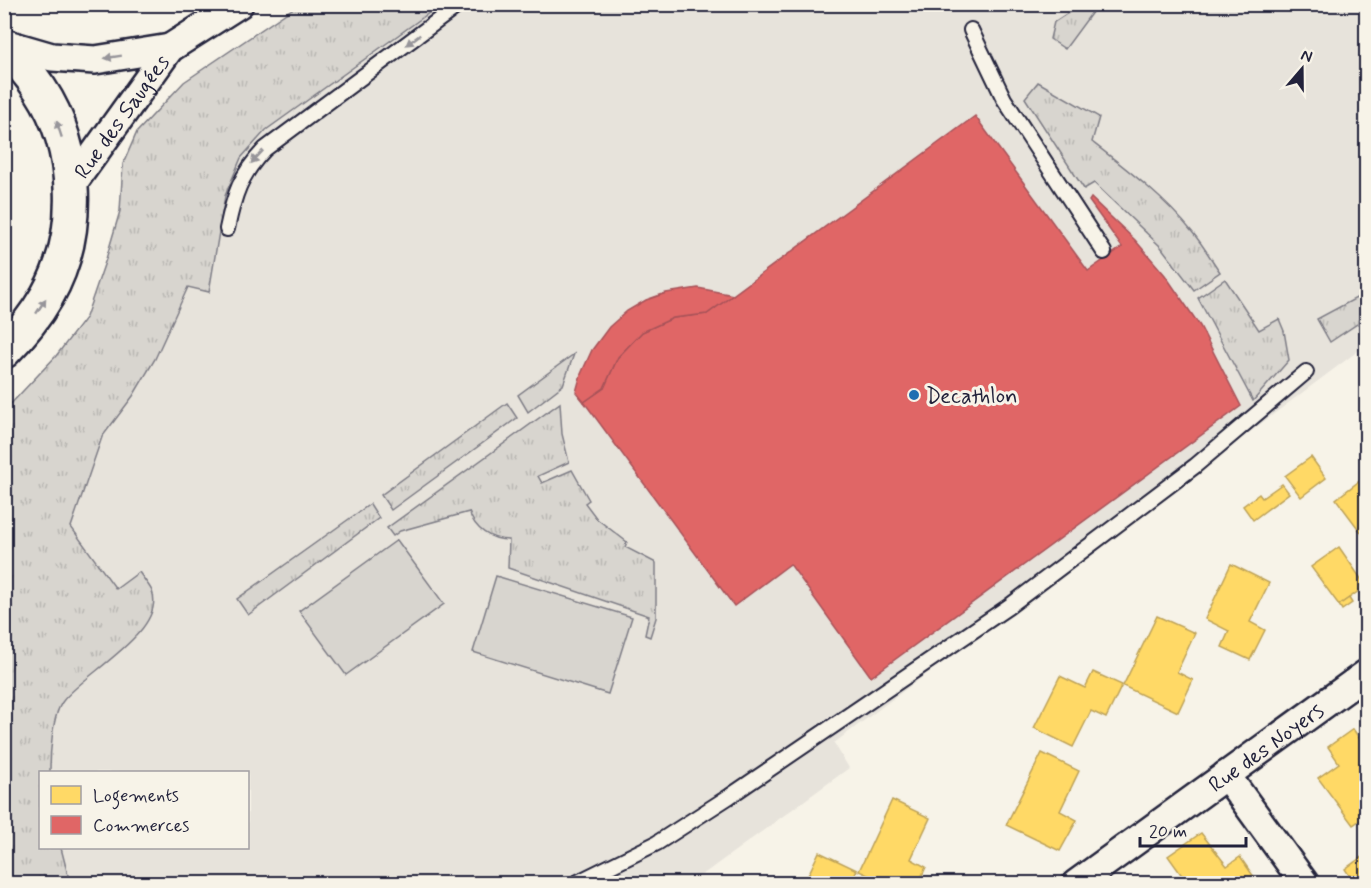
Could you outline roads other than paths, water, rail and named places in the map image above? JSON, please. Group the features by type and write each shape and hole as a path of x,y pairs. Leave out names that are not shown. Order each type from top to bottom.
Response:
{"main road":[{"path":"4,45 41,91 56,119 66,150 71,186 70,224 63,259 48,295 28,325 4,351"}],"street":[{"name":"Rue des Saugées","path":"71,186 170,48 239,4"},
{"name":"Rue des Saugées","path":"4,45 52,57 95,60 170,48"},
{"name":"Rue des Noyers","path":"1076,884 1366,674"},
{"path":"1226,775 1305,884"}],"lane":[{"path":"227,229 238,186 252,162 264,149 460,4"},
{"path":"971,30 1004,99 1104,252"},
{"path":"574,884 657,843 1008,607 1195,466 1306,372"}],"place":[{"name":"Decathlon","path":"914,395"}]}
